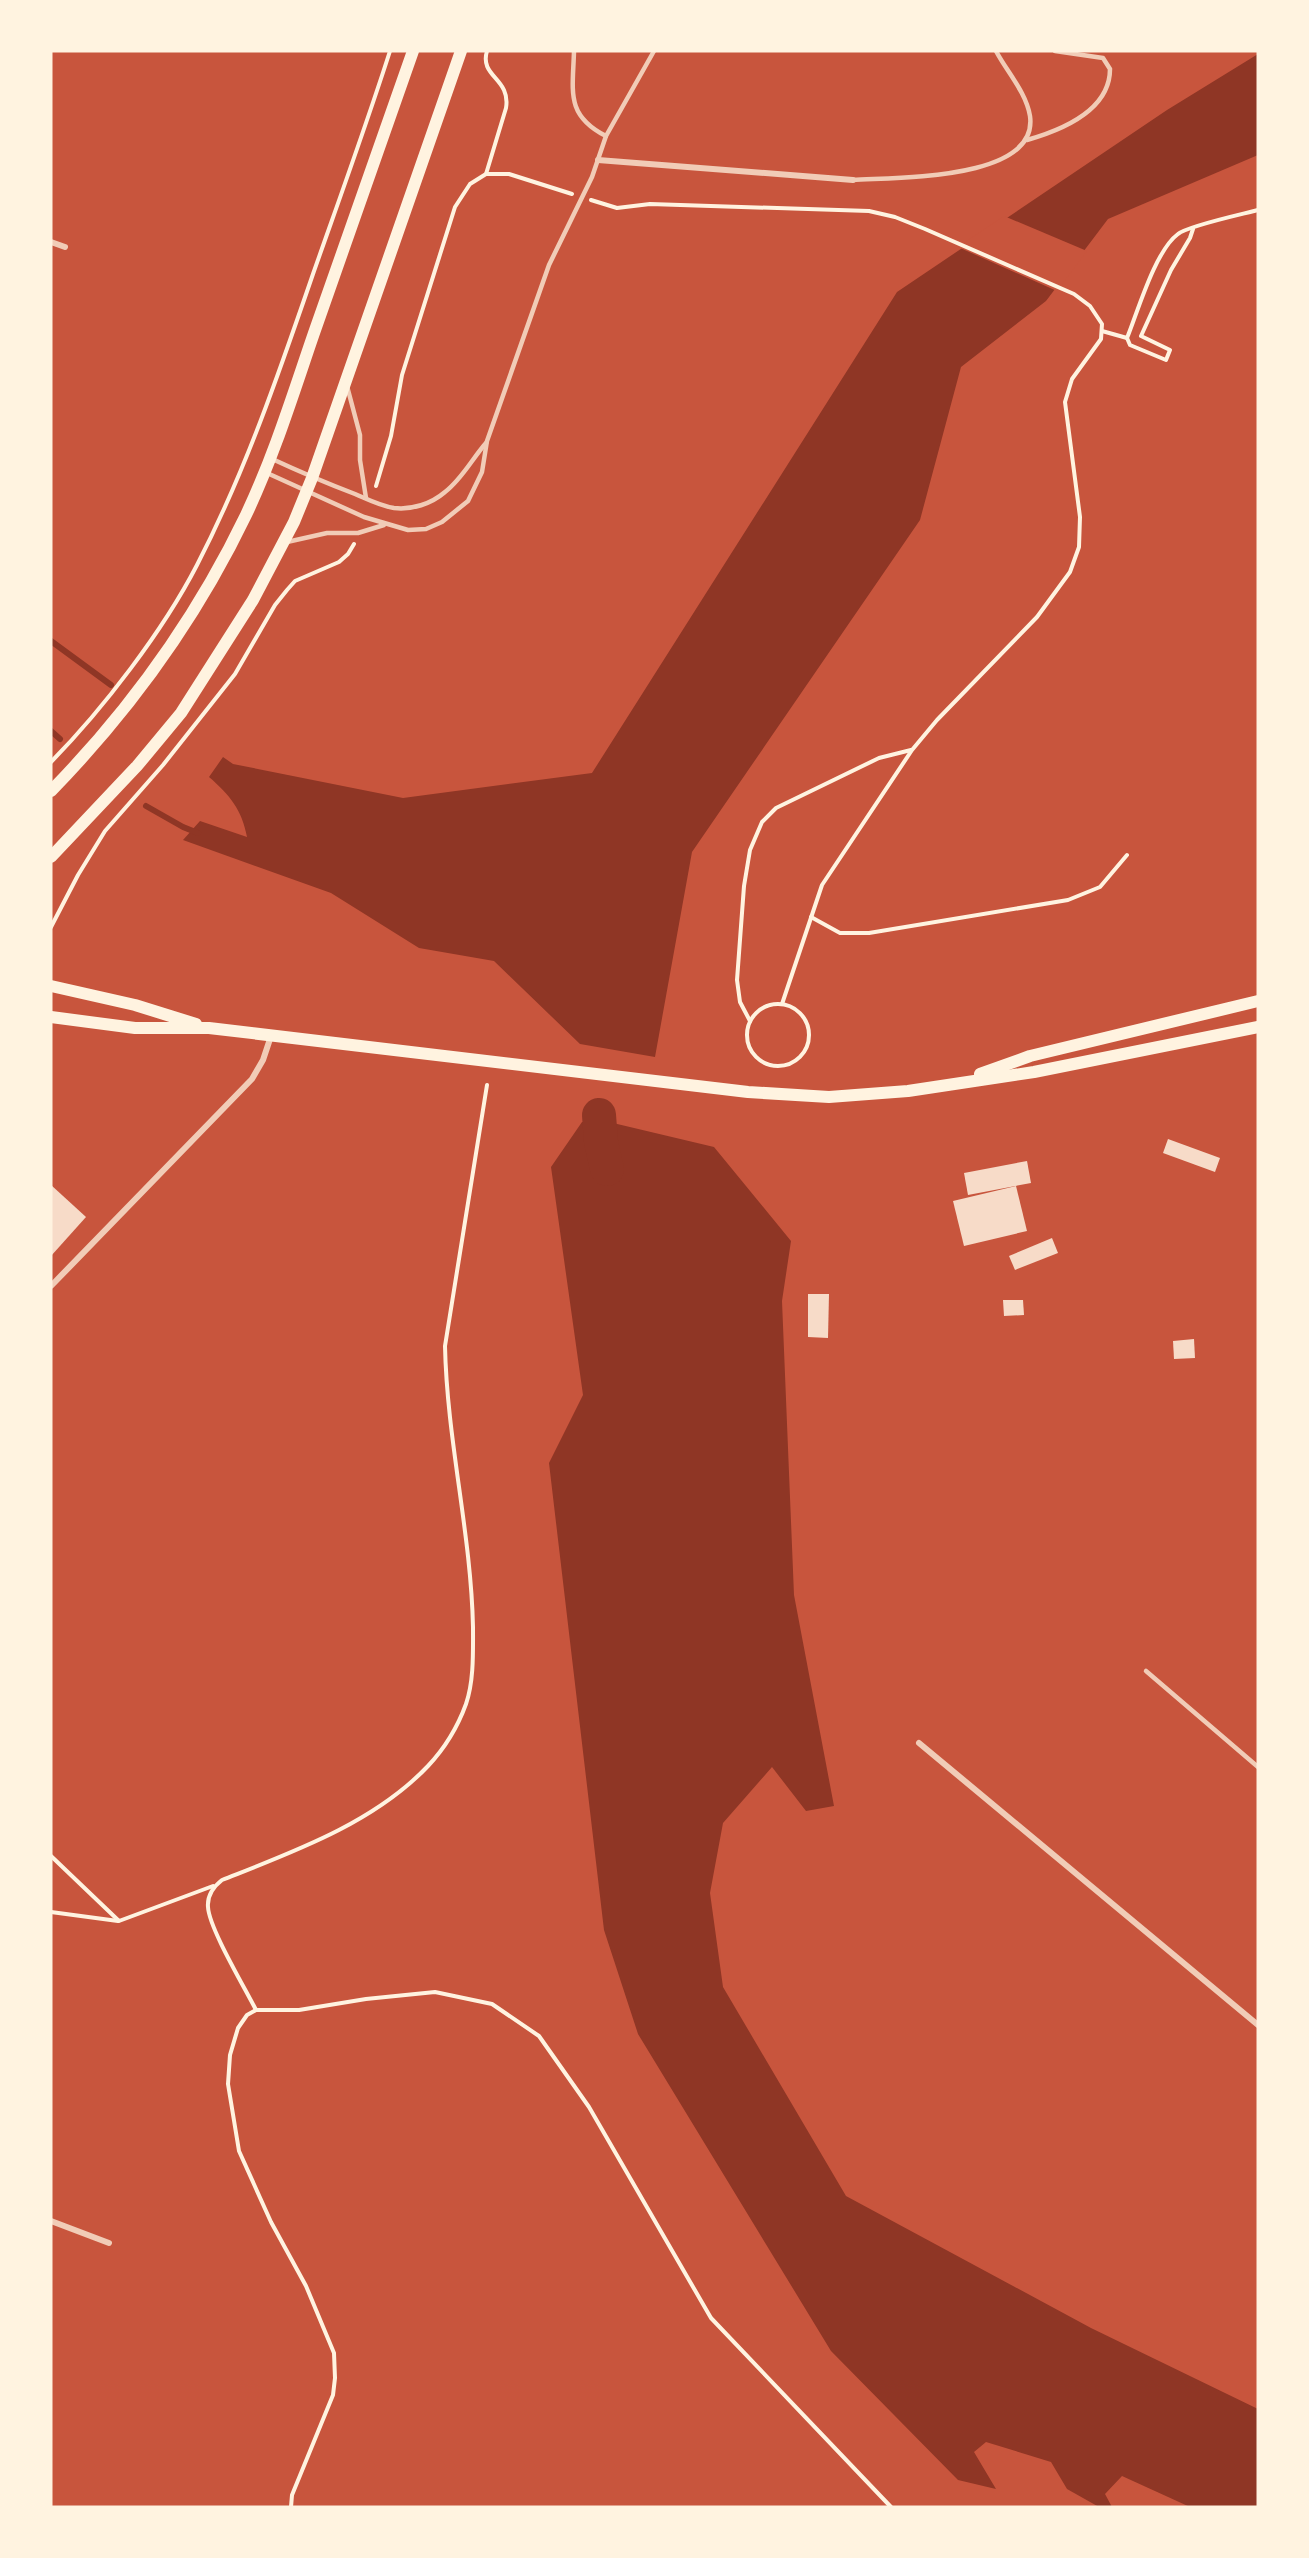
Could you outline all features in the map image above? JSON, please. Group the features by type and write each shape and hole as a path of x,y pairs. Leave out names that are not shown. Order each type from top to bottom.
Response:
{"main road":[{"path":"51,791 121,712 187,622 234,538 269,458 413,51"},
{"path":"447,86 455,51"},
{"path":"51,857 137,766 181,712 253,600 282,543 312,478 461,51"},
{"path":"52,985 135,1005 209,1028"},
{"path":"957,1083 1030,1056 1258,1001"},
{"path":"51,1017 135,1028 209,1028 748,1092 829,1096 865,1096 1034,1071 1258,1027"}],"street":[{"path":"598,160 853,180"},
{"path":"51,242 65,247"},
{"path":"51,1286 252,1079 263,1060 271,1036"},
{"path":"919,1743 1258,2025"},
{"path":"51,2221 109,2243"}],"lane":[{"path":"574,51 575,108 584,122 606,136"},
{"path":"264,471 384,525 408,530 426,529 442,522 468,501 479,482 487,441 539,289 582,197 606,136 654,51"},
{"path":"996,51 1028,108 1030,127 1027,140"},
{"path":"853,180 969,170 1013,154 1027,140 1047,135 1091,109 1101,100 1108,87 1110,69 1103,58 1055,51"},
{"path":"346,380 360,435 360,460 366,498"},
{"path":"269,458 312,478 394,508 412,507 431,502 445,492 460,478 487,441"},
{"path":"282,543 316,535 358,533 384,525"},
{"path":"1146,1671 1258,1767"}],"path":[{"path":"51,762 107,699 162,623 196,568 216,528 244,465 280,369 390,51"},
{"path":"486,174 509,174 616,208 650,204 869,211 895,217 1074,294 1083,299 1099,316 1102,330 1096,348 1072,379 1065,402 1080,518 1079,547 1070,572 1037,617 937,720 912,750 822,885 782,1004"},
{"path":"1193,229 1171,270 1141,336 1170,350 1166,360 1130,345 1127,338 1152,275 1165,250 1179,232 1258,210"},
{"path":"1102,330 1127,338"},
{"path":"750,1021 740,1002 737,980 744,886 750,850 762,822 776,808 879,758 912,750"},
{"path":"811,917 840,933 869,933 1068,900 1100,886 1127,855"},
{"path":"782,1004 801,1013 809,1032 804,1052 788,1064 777,1066 758,1059 747,1041 750,1021 763,1007 782,1004"},
{"path":"51,1912 119,1921 213,1886 222,1880 330,1835 407,1785 428,1766 446,1744 466,1704 473,1645 472,1593 446,1384 445,1346 487,1085"},
{"path":"51,1856 119,1921"},
{"path":"213,1886 207,1905 209,1915 256,2010"},
{"path":"291,2507 296,2486 333,2395 334,2353 306,2286 271,2222 239,2151 228,2084 230,2055 238,2028 247,2015 256,2010 299,2010 366,1999 435,1992 492,2004 539,2036 589,2107 711,2318 891,2507"}],"shaded area":[{"path":"1258,54 1258,155 1108,219 1046,301 961,367 920,520 692,852 655,1057 580,1044 494,961 419,948 331,893 183,840 200,821 247,837 242,819 234,804 209,777 223,757 233,764 403,798 592,773 897,292 1167,110"},
{"path":"582,1122 613,1123 714,1147 791,1241 782,1301 794,1595 834,1806 806,1811 772,1767 723,1823 710,1893 723,1987 846,2196 1091,2328 1258,2409 1258,2507 1190,2507 1122,2476 1105,2494 1112,2507 1099,2507 1067,2489 1051,2462 986,2442 974,2452 996,2489 958,2480 831,2351 638,2034 604,1930 549,1463 583,1395 551,1167"}],"pier":[{"path":"1004,216 1087,251 1057,291 958,247"}],"building":[{"path":"1168,1139 1220,1158 1215,1172 1163,1153"},
{"path":"1027,1161 1031,1183 968,1195 964,1173"},
{"path":"51,1185 86,1217 51,1256"},
{"path":"1016,1186 1027,1231 964,1246 953,1201"},
{"path":"1052,1238 1058,1253 1015,1270 1009,1256"},
{"path":"808,1294 829,1294 828,1338 808,1337"},
{"path":"1003,1300 1023,1300 1024,1315 1004,1316"},
{"path":"1194,1339 1195,1358 1174,1359 1173,1341"}],"waterway":[{"path":"51,641 111,685"},
{"path":"51,731 60,739"},
{"path":"146,806 198,833"},
{"path":"599,1115 601,1142 607,1169"}]}
